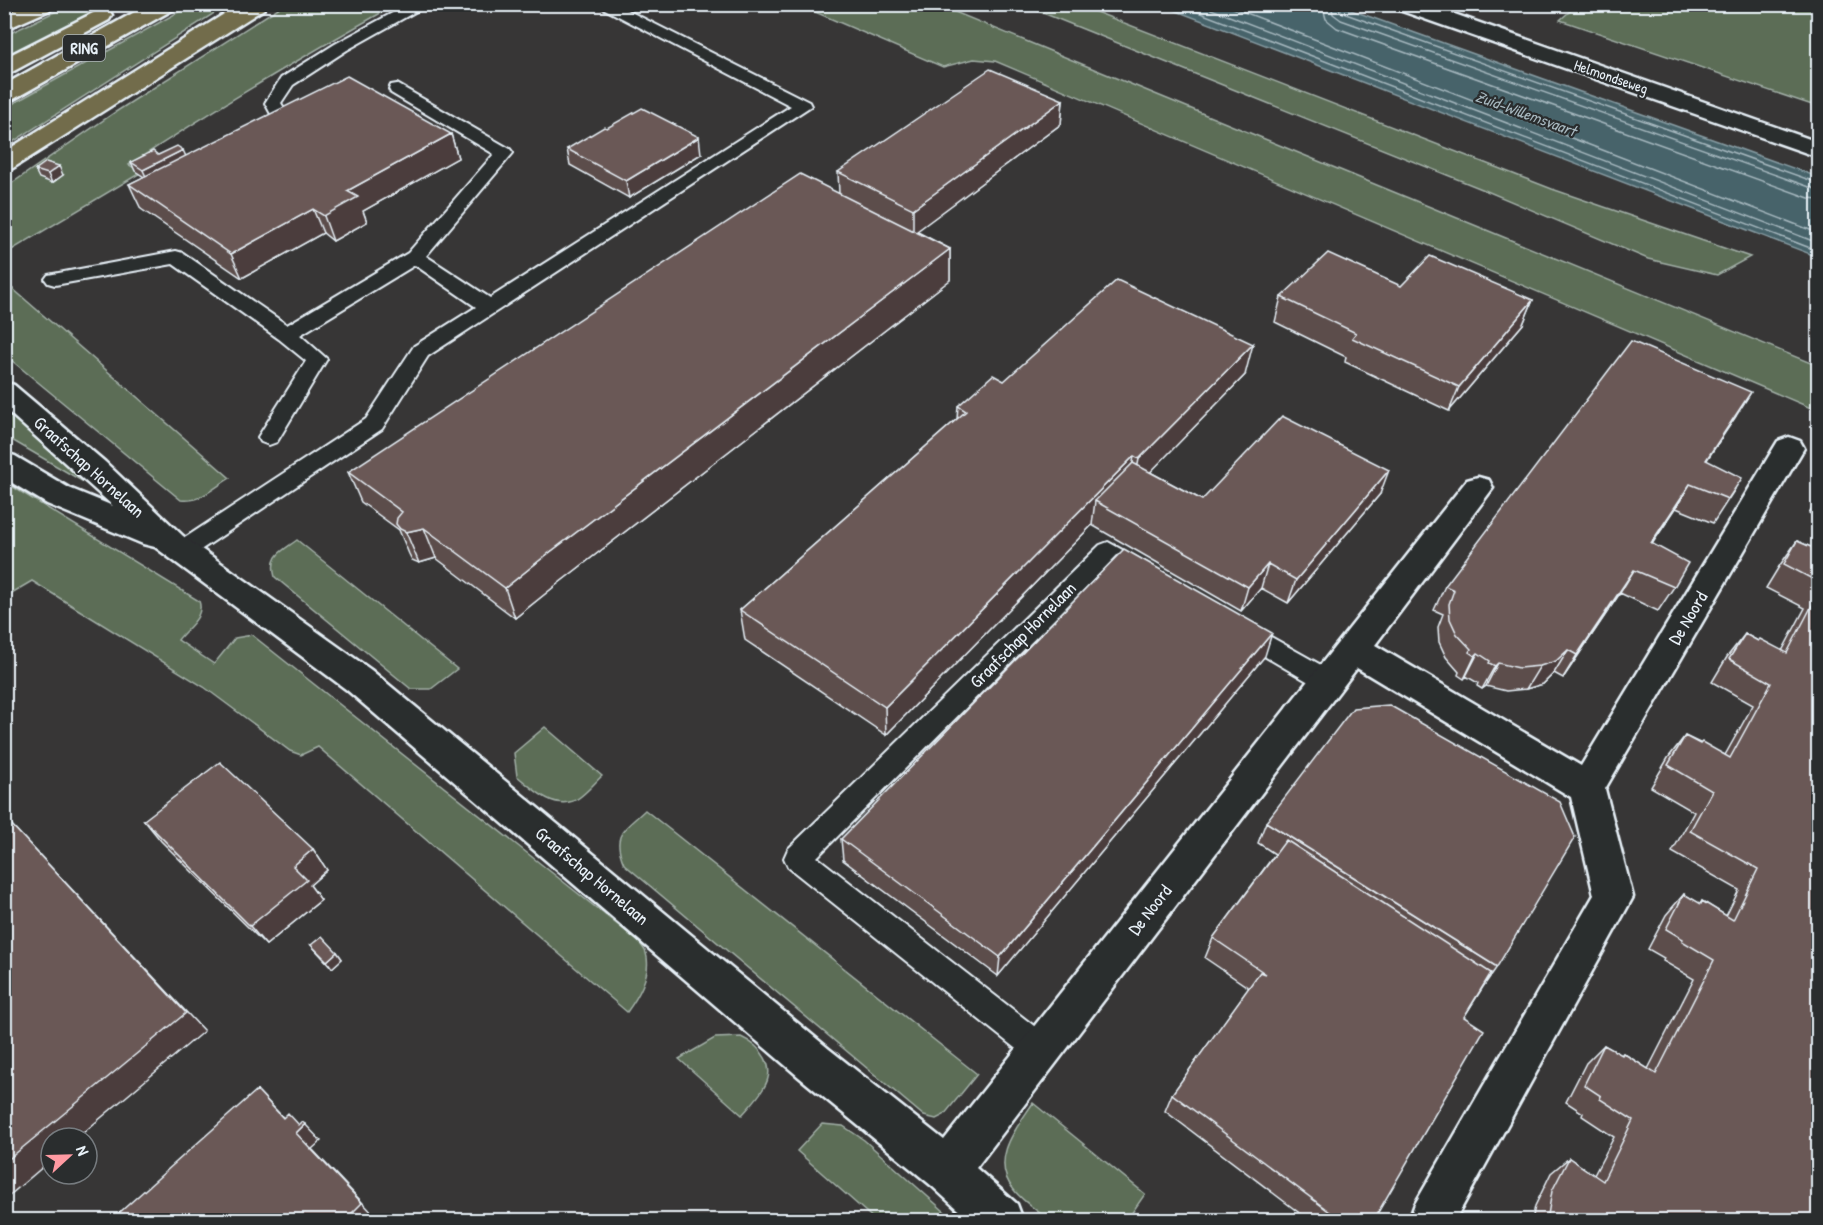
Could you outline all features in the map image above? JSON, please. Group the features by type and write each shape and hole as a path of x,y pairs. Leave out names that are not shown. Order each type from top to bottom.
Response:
{"main road":[{"path":"4,24 44,4"},
{"name":"RING","path":"4,67 121,4"},
{"name":"RING","path":"4,95 166,4"},
{"path":"4,163 256,4"}],"street":[{"name":"Helmondseweg","path":"1404,4 1818,150"},
{"name":"Graafschap Hornelaan","path":"4,392 94,470 177,548 359,680 814,1063 947,1171 1001,1221"},
{"name":"De Noord","path":"1587,788 1789,448"},
{"name":"Graafschap Hornelaan","path":"4,464 58,496 177,548"},
{"name":"De Noord","path":"947,1171 1478,488"},
{"path":"1353,649 1587,788 1614,897 1431,1221"}],"lane":[{"path":"285,125 273,103 286,82 341,47 422,4"},
{"path":"177,548 374,424 421,351 803,106 602,4"},
{"path":"286,334 415,257 504,153 397,88"},
{"path":"55,279 176,257 286,334 317,359 268,437"},
{"path":"415,257 490,307"},
{"name":"Graafschap Hornelaan","path":"1041,1050 798,858 1108,551 1168,586"},
{"path":"1218,616 1328,681"}],"green space":[{"path":"69,5 115,5 5,65 4,36"},
{"path":"191,5 227,5 5,147 5,108"},
{"path":"283,5 395,5 261,82 129,165 142,172 5,254 5,188 114,113"},
{"path":"799,5 938,5 1818,366 1818,411 995,61 974,59 943,67"},
{"path":"1023,5 1078,5 1552,189 1750,257 1717,275 1648,259 1482,189"},
{"path":"1577,5 1818,5 1818,107 1560,20"},
{"path":"4,282 230,478 200,497 181,500 5,355"},
{"path":"5,405 118,502 5,436"},
{"path":"5,482 199,601 200,612 178,640 214,664 235,638 252,635 638,941 646,953 646,977 627,1012 318,747 301,755 290,751 204,687 32,581 5,597"},
{"path":"297,540 457,669 431,689 411,689 275,577 275,559 281,551"},
{"path":"545,727 602,776 584,794 573,801 565,803 550,800 517,776 514,753"},
{"path":"645,810 977,1074 944,1115 936,1119 924,1116 624,864 620,854 619,839 626,828"},
{"path":"741,1037 761,1052 768,1065 769,1073 761,1092 742,1115 679,1059 715,1038"},
{"path":"1033,1103 1145,1194 1127,1220 1049,1220 1014,1190 1007,1179 1004,1168 1005,1156 1013,1134"},
{"path":"822,1124 843,1126 864,1140 954,1220 875,1220 797,1151"}],"water":[{"name":"Zuid-Willemsvaart","path":"1161,5 1337,5 1818,177 1818,257"}],"building":[{"path":"990,69 1063,100 913,209 838,172"},
{"path":"347,76 451,134 347,191 358,197 324,216 313,209 231,254 129,184"},
{"path":"642,108 699,137 626,181 567,149 604,127 607,128"},
{"path":"177,146 183,150 143,170 131,162 153,151 158,155"},
{"path":"46,162 59,166 48,174 35,170"},
{"path":"800,174 950,249 505,588 424,528 406,532 400,529 396,524 402,512 348,472"},
{"path":"1328,253 1401,286 1430,256 1533,300 1459,387 1352,338 1356,333 1281,297"},
{"path":"1117,280 1253,344 1139,459 1134,456 885,707 740,610 966,411 958,406 993,375 1004,381"},
{"path":"1631,341 1751,392 1706,460 1742,478 1728,499 1690,484 1651,543 1688,563 1674,587 1634,570 1577,655 1568,650 1556,661 1540,666 1519,668 1498,663 1495,666 1478,653 1475,656 1469,652 1471,649 1457,634 1450,619 1449,604 1454,590 1445,586"},
{"path":"1282,416 1389,470 1296,580 1268,564 1248,587 1095,501 1133,463 1202,500"},
{"path":"1797,541 1818,550 1818,582 1784,564"},
{"path":"1124,549 1272,633 1000,957 841,839"},
{"path":"1818,594 1818,1221 1547,1221 1552,1191 1569,1158 1603,1181 1633,1120 1600,1099 1601,1096 1584,1085 1604,1045 1622,1055 1623,1053 1656,1074 1714,960 1666,929 1684,894 1701,904 1702,901 1733,920 1758,869 1690,831 1712,791 1668,765 1685,736 1700,744 1702,742 1730,758 1771,683 1729,659 1745,634 1787,653"},
{"path":"1389,705 1560,802 1575,837 1497,967 1266,822 1353,708"},
{"path":"220,762 313,849 293,866 307,880 250,926 144,820"},
{"path":"8,821 186,1013 49,1126 39,1126 39,1134 4,1163 4,823"},
{"path":"1286,840 1491,973 1464,1017 1484,1030 1373,1221 1342,1221 1172,1094 1260,972 1266,974 1213,938"},
{"path":"322,936 337,952 327,961 311,945"},
{"path":"257,1090 283,1118 288,1113 299,1125 302,1122 305,1124 296,1133 362,1203 344,1221 110,1221"}]}
